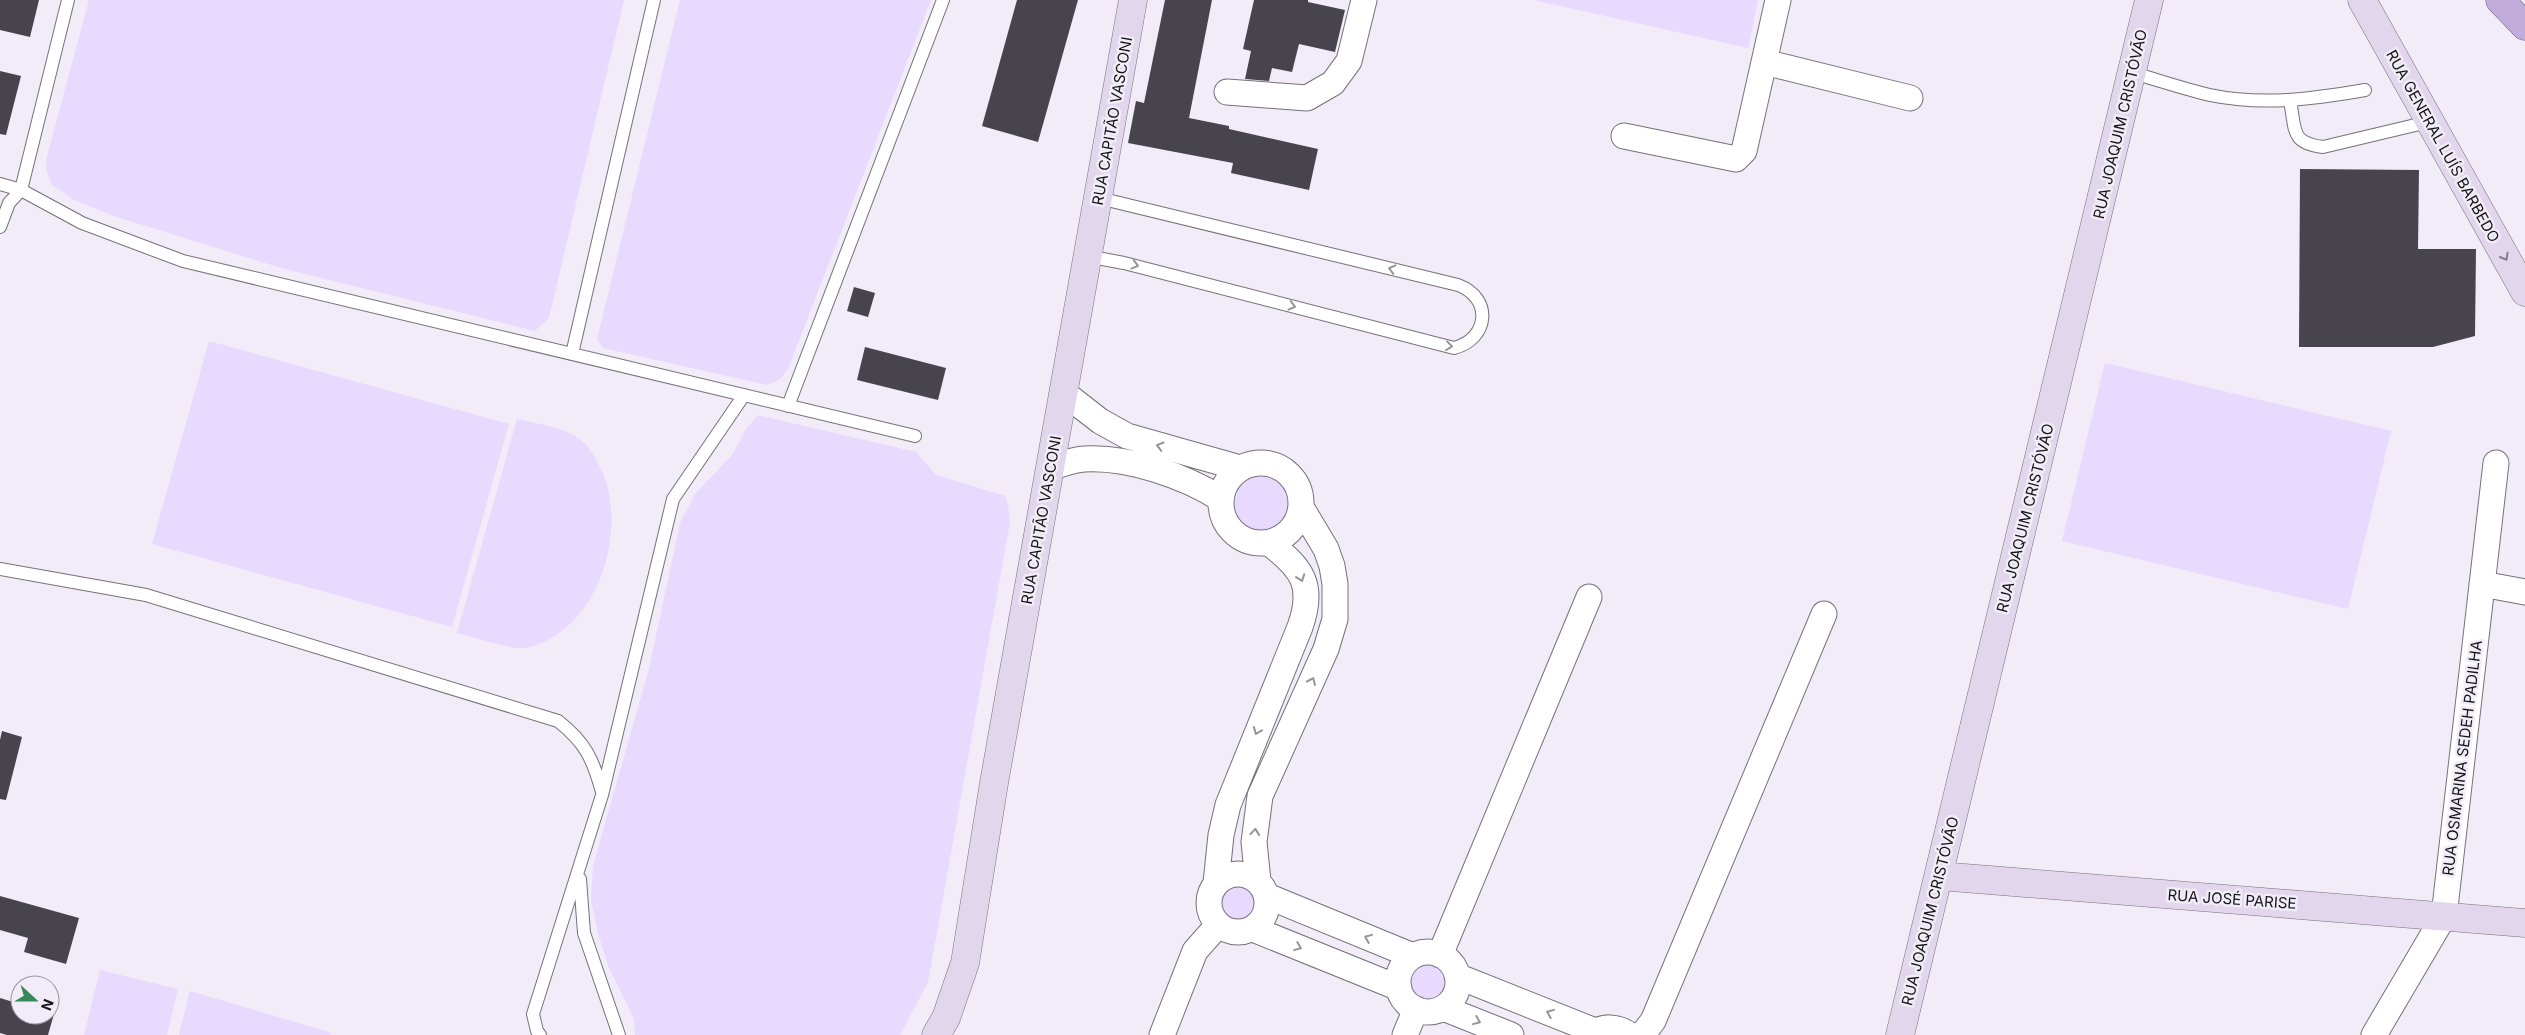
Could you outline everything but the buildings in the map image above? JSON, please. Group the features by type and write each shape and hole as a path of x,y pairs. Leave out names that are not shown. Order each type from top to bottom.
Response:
{"main road":[{"path":"2500,0 2525,26"}],"street":[{"name":"RUA CAPITÃO VASCONI","path":"936,1035 946,1018 965,964 994,783 1133,0"},
{"path":"1227,92 1307,98 1333,83 1349,61 1364,0"},
{"path":"1624,136 1736,159 1740,157 1744,151 1778,0"},
{"name":"RUA JOAQUIM CRISTÓVÃO","path":"1900,1035 2150,0"},
{"name":"RUA GENERAL LUÍS BARBEDO","path":"2362,0 2428,122 2525,292"},
{"path":"1764,62 1910,98"},
{"path":"1064,393 1100,422 1127,436 1240,468"},
{"path":"1117,461 1127,436"},
{"path":"1184,478 1190,455"},
{"path":"1050,468 1083,459 1117,461 1184,478 1220,499"},
{"path":"1265,462 1278,466 1288,473 1296,483 1301,495 1298,520 1291,530 1281,538 1269,543 1256,544 1244,540 1226,524 1221,512 1220,499 1224,486 1240,468 1252,463 1265,462"},
{"name":"RUA OSMARINA SEDEH PADILHA","path":"2374,1035 2444,916 2496,463"},
{"path":"1253,929 1265,915 1263,888 1254,842 1260,796 1326,649 1335,619 1335,584 1332,566 1326,548 1301,507"},
{"path":"1269,543 1292,560 1298,570 1305,591 1306,603 1300,627 1228,805 1221,835 1216,883 1209,900 1212,918 1218,925 1235,932 1253,929 1399,988"},
{"path":"2482,584 2525,592"},
{"path":"1440,955 1589,597"},
{"path":"1642,1035 1653,1021 1824,614"},
{"path":"1216,883 1223,877 1242,873 1263,888 1413,956"},
{"name":"RUA JOSÉ PARISE","path":"1939,876 2525,923"},
{"path":"1162,1035 1195,950 1218,925"},
{"path":"1422,953 1440,955 1448,960 1457,976 1455,994 1443,1008 1434,1011 1416,1009 1402,997 1399,988 1401,970 1413,956 1422,953"},
{"path":"1457,976 1593,1033 1613,1027 1630,1035"},
{"path":"1443,1008 1511,1035"},
{"path":"1405,1035 1416,1009"}],"lane":[{"path":"0,227 9,203 20,190 68,0"},
{"path":"572,354 654,0"},
{"path":"788,406 942,0"},
{"path":"2133,73 2210,95 2244,99 2290,101 2365,90"},
{"path":"2290,101 2298,138 2306,145 2323,147 2428,122"},
{"path":"0,184 20,190 82,223 183,261 915,436"},
{"path":"1087,256 1124,262 1454,348 1471,341 1482,325 1483,315 1478,299 1466,288 1458,285 1099,198"},
{"path":"540,1035 537,1031 534,1014 602,794 673,498 744,395"},
{"path":"0,569 146,595 558,721 576,736 594,763 602,794"},
{"path":"580,866 579,897 584,933 619,1035"}],"shaded area":[{"path":"89,0 624,0 549,318 535,331 281,268 117,217 72,199 52,185 47,172 46,160"},
{"path":"680,0 931,0 788,369 780,379 767,385 603,348 597,339"},
{"path":"1534,0 1758,0 1748,48"},
{"path":"209,341 509,424 452,627 152,544"},
{"path":"2105,363 2391,431 2348,609 2062,541"},
{"path":"758,415 916,452 936,475 1005,496 1008,504 1010,522 928,982 900,1035 635,1035 634,1019 609,968 599,937 591,901 593,866 649,669 680,523 695,494 732,455 746,429"},
{"path":"517,419 560,429 575,436 585,444 593,453 601,469 609,494 611,521 609,549 601,576 588,602 571,623 549,639 524,648 501,645 457,633"},
{"path":"1255,475 1267,475 1281,483 1289,497 1287,514 1281,523 1267,531 1255,531 1245,526 1238,519 1233,509 1233,497 1238,487 1245,480"},
{"path":"1238,884 1251,890 1257,903 1251,916 1238,922 1225,916 1219,903 1225,890"},
{"path":"1428,963 1441,969 1447,982 1441,995 1428,1001 1415,995 1409,982 1415,969"},
{"path":"100,970 178,989 167,1035 84,1035"},
{"path":"190,991 329,1032 332,1035 179,1035"}]}
